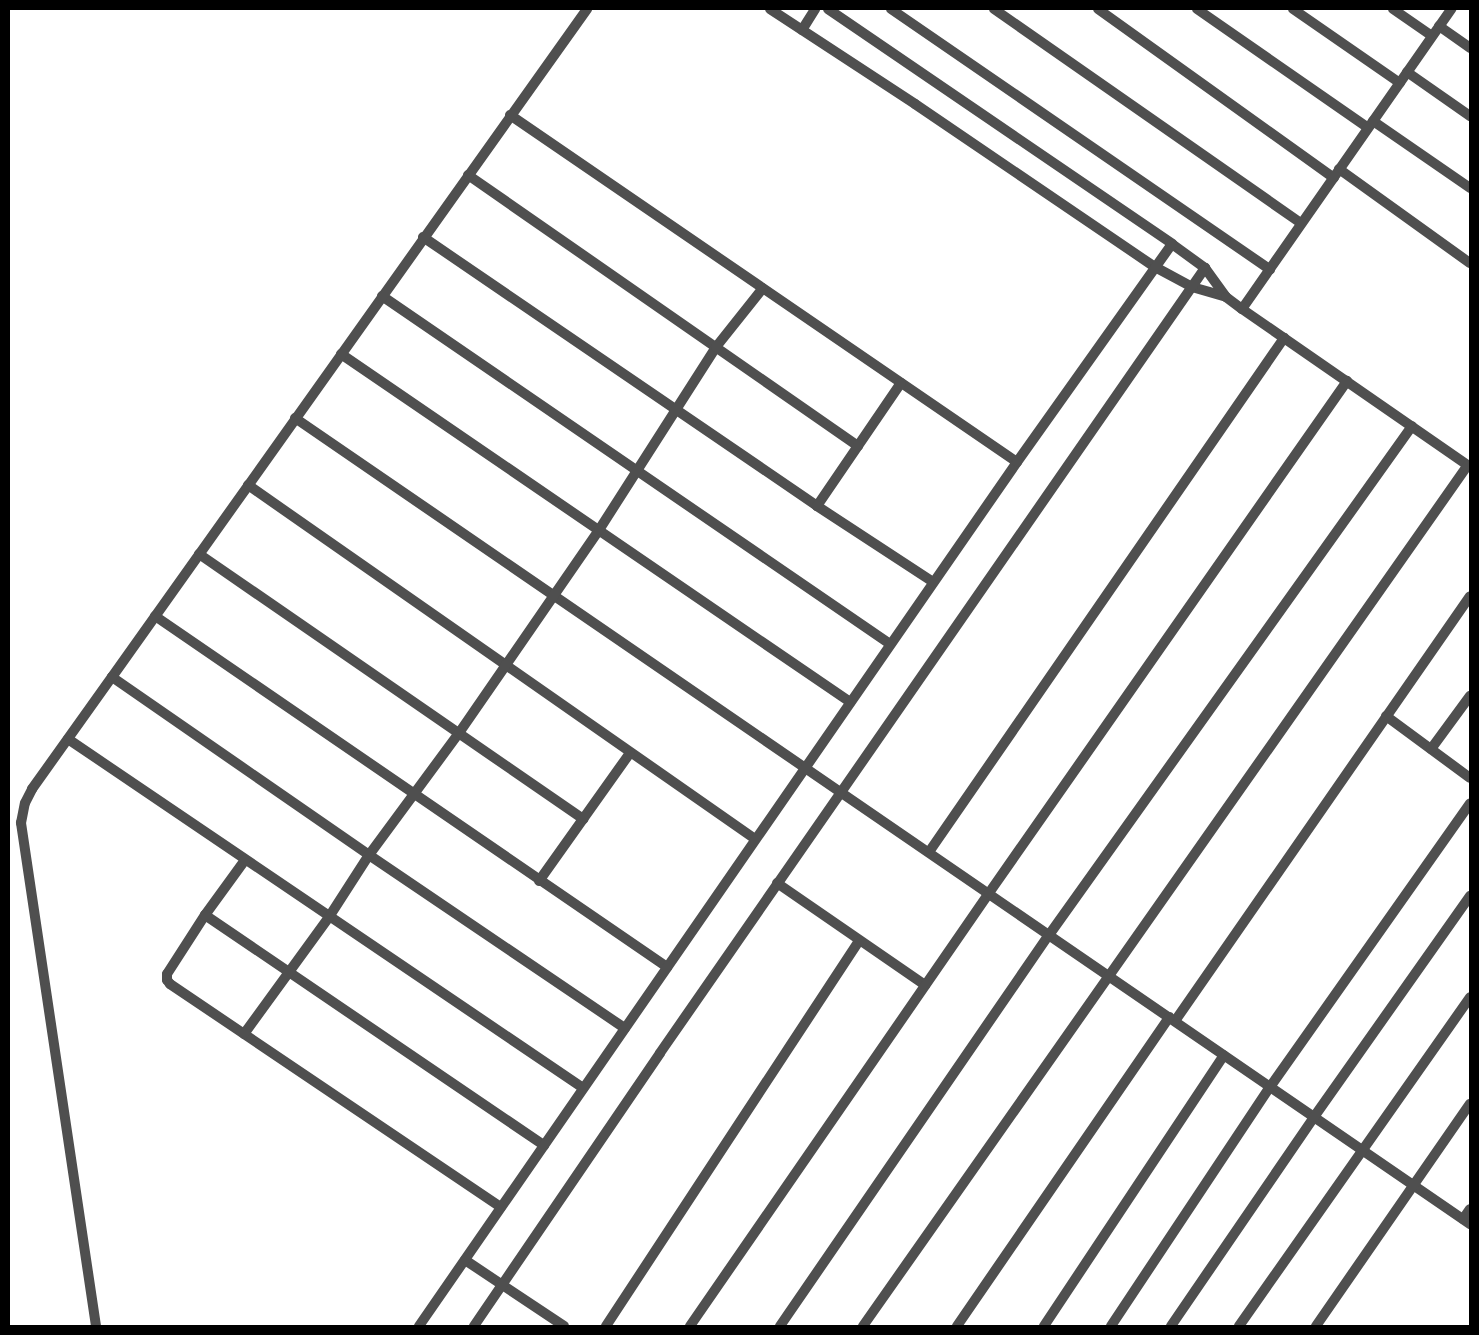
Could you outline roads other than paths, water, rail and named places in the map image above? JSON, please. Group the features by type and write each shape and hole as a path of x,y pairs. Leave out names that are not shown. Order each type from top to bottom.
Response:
{"street":[{"path":"96,1326 21,823 25,803 32,789 587,9"},
{"path":"770,9 1155,267 1192,287 1226,297"},
{"path":"802,30 815,9"},
{"path":"828,9 1172,244 1205,268 1226,297 1242,309 1469,466 1109,975 864,1326"},
{"path":"892,9 1270,269"},
{"path":"994,9 1301,223"},
{"path":"1098,9 1470,263"},
{"path":"1197,9 1470,188"},
{"path":"1293,9 1400,82"},
{"path":"1393,9 1432,36"},
{"path":"1242,309 1451,9"},
{"path":"1439,26 1470,48"},
{"path":"1407,72 1470,116"},
{"path":"510,115 1017,462"},
{"path":"468,175 858,446"},
{"path":"424,237 817,506 933,582"},
{"path":"419,1326 933,582 1172,244"},
{"path":"474,1326 777,883 1205,268"},
{"path":"244,1034 329,917 369,855 459,733 599,530 638,472 716,347 763,288"},
{"path":"382,296 890,644"},
{"path":"930,852 1284,338"},
{"path":"341,354 850,702"},
{"path":"690,1326 925,985 1347,381"},
{"path":"817,506 901,383"},
{"path":"295,418 554,594 804,769 930,852 1467,1222 1470,1209"},
{"path":"780,1326 1049,935 1412,426"},
{"path":"248,485 755,839"},
{"path":"199,554 583,819"},
{"path":"957,1326 1470,596"},
{"path":"155,616 667,967"},
{"path":"112,677 369,855 625,1028"},
{"path":"1431,749 1470,696"},
{"path":"1386,716 1470,778"},
{"path":"68,739 583,1088"},
{"path":"539,881 630,753"},
{"path":"1111,1326 1270,1086 1470,803"},
{"path":"245,860 205,916 168,974 167,980 170,984 501,1207"},
{"path":"777,883 925,985"},
{"path":"1171,1326 1314,1117 1470,896"},
{"path":"205,916 544,1145"},
{"path":"606,1326 859,941"},
{"path":"1239,1326 1470,997"},
{"path":"1044,1326 1224,1055"},
{"path":"1316,1326 1470,1104"},
{"path":"465,1260 501,1286 564,1326"}]}
